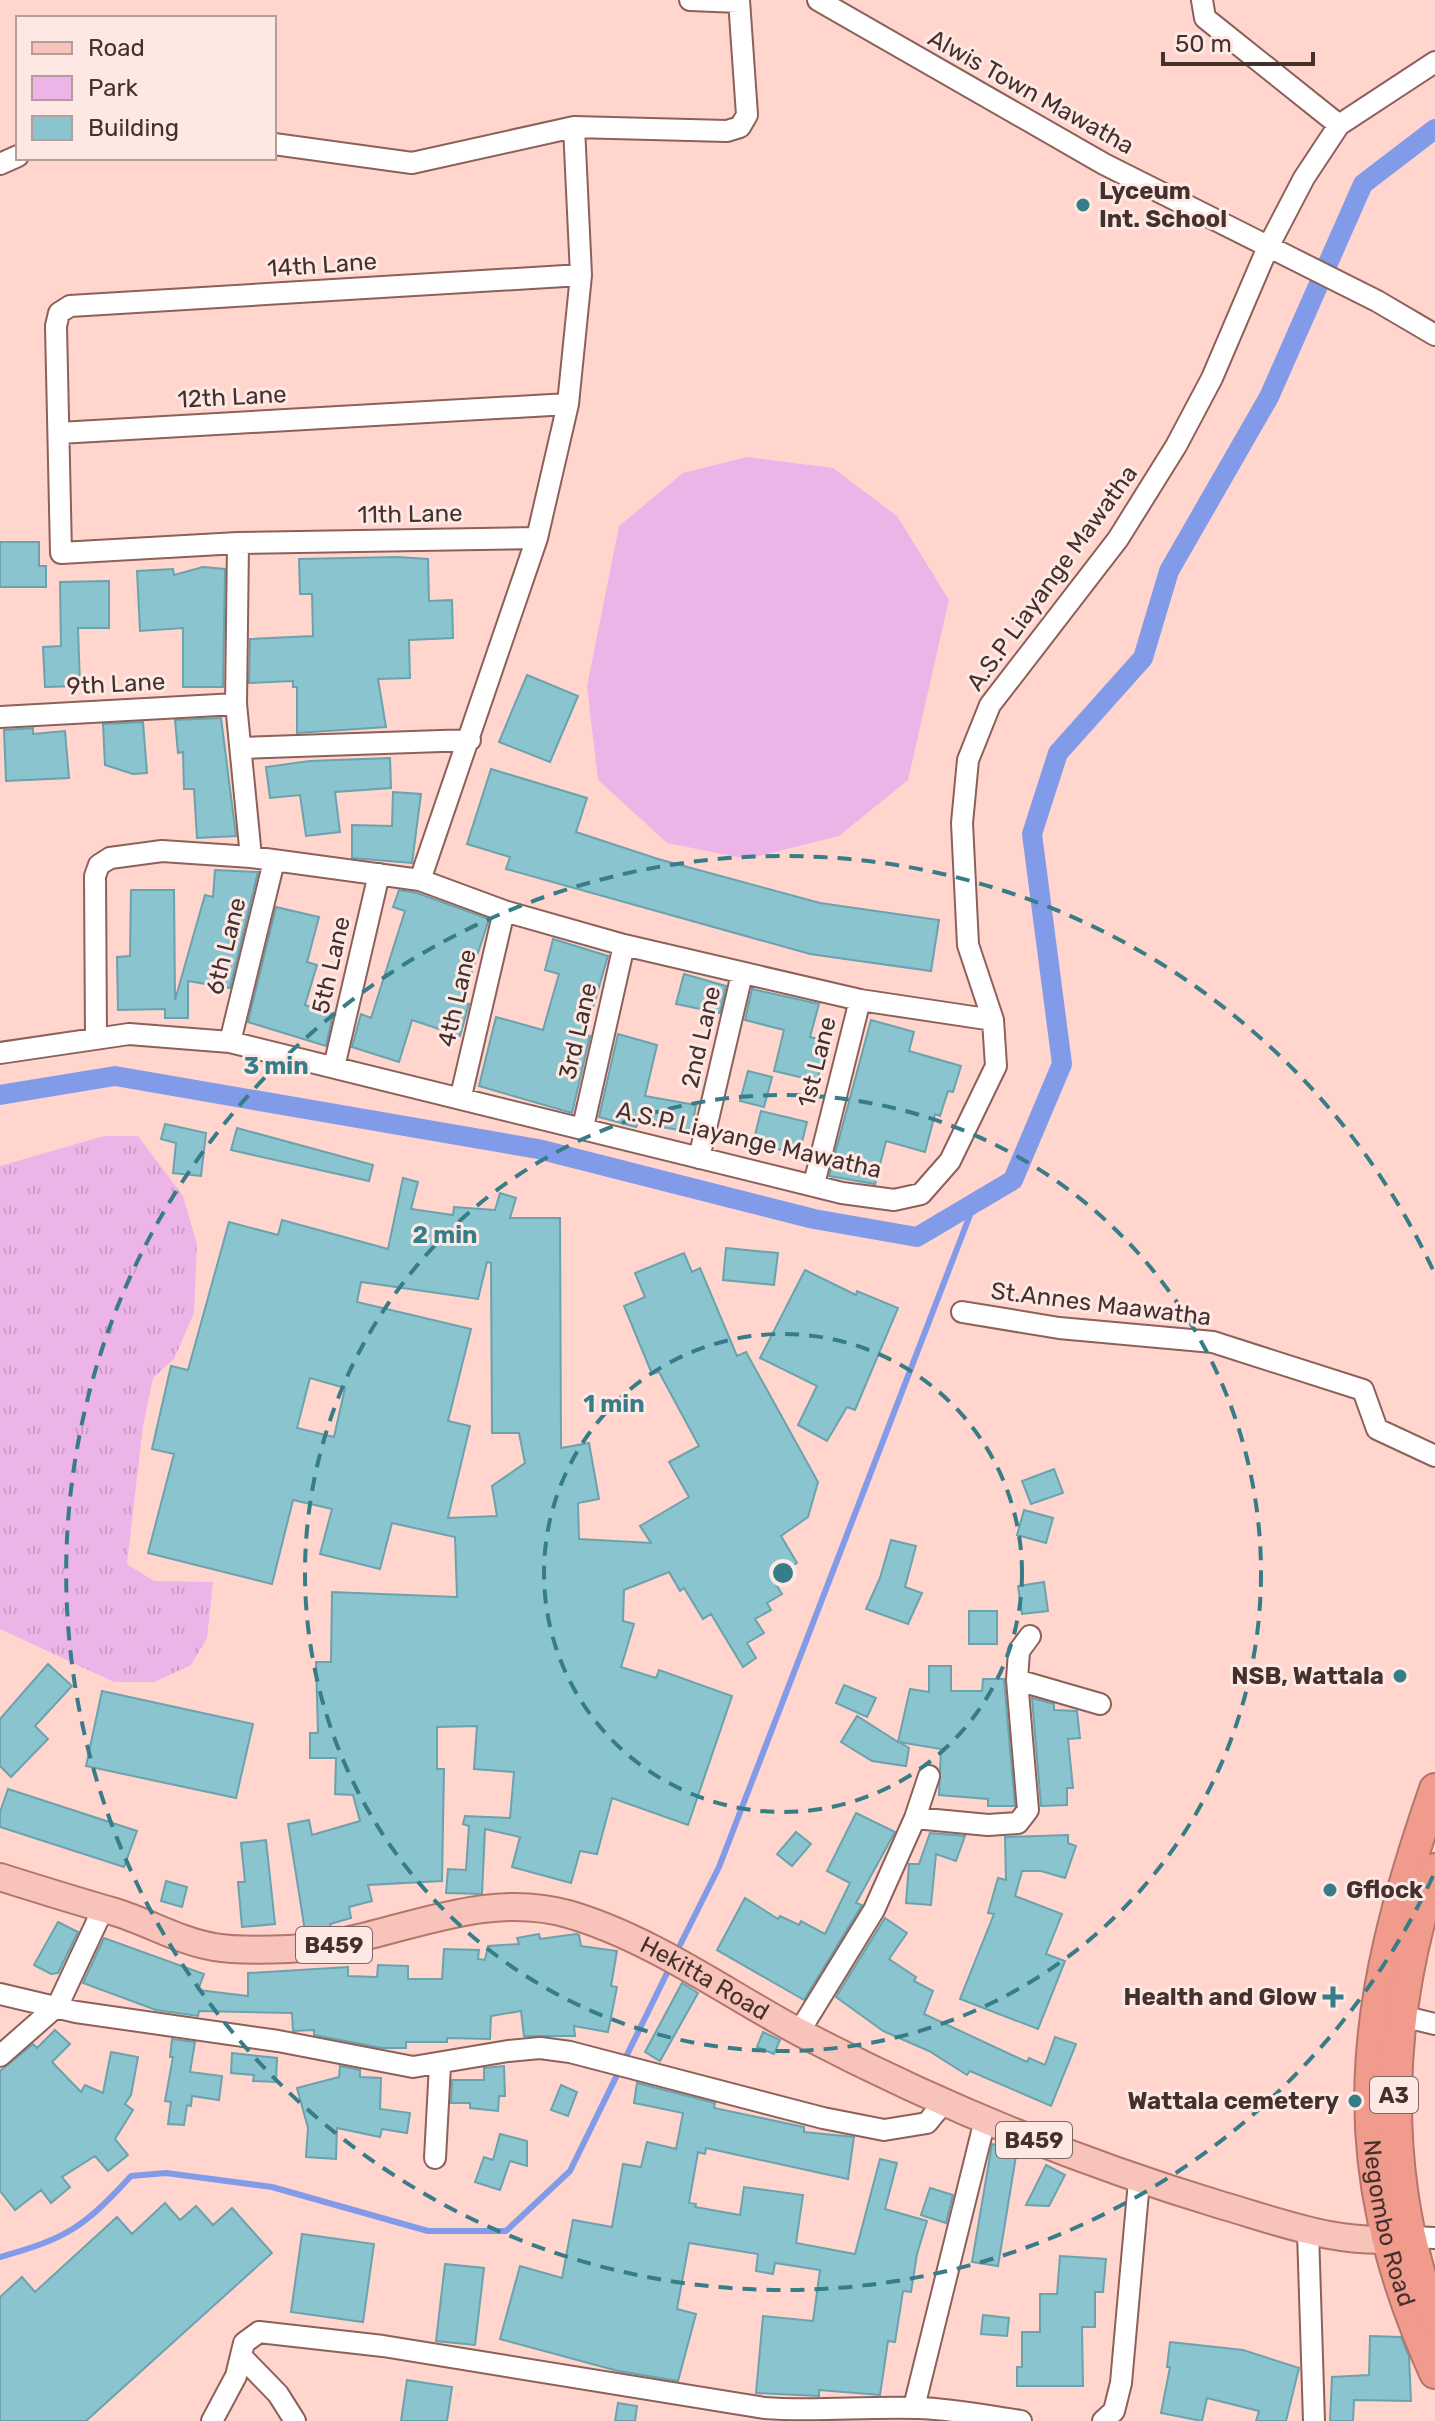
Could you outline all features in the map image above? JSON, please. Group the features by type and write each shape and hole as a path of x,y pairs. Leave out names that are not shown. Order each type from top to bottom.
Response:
{"highway":[{"name":"Negombo Road","path":"1435,1789 1405,1878 1387,2013 1398,2160 1411,2239 1435,2320"},
{"name":"Negombo Road","path":"1387,2013 1435,1869"},
{"name":"Negombo Road","path":"1411,2239 1411,2316 1435,2373"}],"main road":[{"name":"Hekitta Road","path":"0,1877 215,1948 329,1947 412,1924 494,1908 547,1908 574,1915 664,1956 799,2032 944,2102 1139,2181 1336,2238 1411,2239"}],"street":[{"path":"276,144 412,163 574,127 727,131 740,127 747,115 739,1 690,0"},
{"name":"Alwis Town Mawatha","path":"818,0 1104,164 1377,301 1435,335"},
{"path":"1202,0 1205,18 1339,125 1435,62"},
{"name":"A.S.P Liayange Mawatha","path":"0,1053 96,1038 160,1034 230,1042 461,1096 842,1193 894,1200 921,1194 950,1161 996,1066 993,1020 968,945 962,823 968,760 990,705 1118,539 1176,446 1277,251 1304,178 1339,125"},
{"path":"420,880 537,538 568,404 581,275 574,127"},
{"name":"14th Lane","path":"59,433 56,326 59,313 70,306 581,275"},
{"name":"12th Lane","path":"59,433 568,404"},
{"path":"59,433 61,553 238,543 236,704 251,857"},
{"name":"11th Lane","path":"238,543 537,538"},
{"name":"9th Lane","path":"0,717 236,704"},
{"path":"242,748 470,740"},
{"path":"96,1038 93,889 99,865 110,858 162,851 251,857 420,880 504,911 742,974 860,1000 993,1020"},
{"name":"6th Lane","path":"230,1042 274,861"},
{"name":"5th Lane","path":"334,1067 379,874"},
{"name":"4th Lane","path":"461,1096 504,911"},
{"name":"3rd Lane","path":"583,1127 624,945"},
{"name":"2nd Lane","path":"699,1158 742,974"},
{"name":"1st Lane","path":"814,1184 860,1000"},
{"name":"St.Annes Maawatha","path":"962,1312 1059,1328 1213,1342 1363,1390 1377,1429 1435,1456"},
{"path":"915,1818 988,1825 1018,1823 1028,1810 1017,1680 1019,1651 1030,1636"},
{"path":"1017,1680 1100,1704"},
{"path":"799,2032 874,1910 915,1818 929,1776"},
{"path":"0,2056 58,2005 103,1909"},
{"path":"0,1994 58,2005 76,2012 278,2041 388,2065 440,2065 508,2051 540,2048 884,2130 927,2123 944,2102"},
{"path":"1387,2013 1435,2024"},
{"path":"435,2158 440,2065"},
{"path":"914,2407 985,2120"},
{"path":"1103,2421 1114,2411 1121,2383 1139,2181"},
{"path":"1308,2232 1314,2421"},
{"path":"212,2421 236,2376 244,2343 259,2332 300,2335 764,2408 816,2412 914,2407 965,2410 1021,2421"},
{"path":"241,2356 278,2394 295,2421"},
{"path":"866,2421 888,2410"}],"green space":[{"path":"747,457 833,468 897,516 949,600 908,780 839,836 747,859 667,843 598,780 587,686 619,526 683,473"},
{"path":"104,1136 138,1136 183,1196 197,1244 194,1313 174,1359 153,1378 143,1426 127,1564 154,1581 213,1582 207,1638 191,1665 154,1682 114,1682 0,1629 0,1166"}],"building":[{"path":"0,542 39,542 39,566 46,566 46,587 0,587"},
{"path":"299,559 428,559 429,601 452,600 453,638 409,640 410,678 378,679 386,727 297,733 297,687 293,687 293,681 249,683 250,639 313,636 312,594 300,594"},
{"path":"203,567 225,569 223,687 183,687 183,628 140,631 137,571 173,569 174,575"},
{"path":"109,581 109,628 78,628 80,686 45,687 43,647 61,646 60,582"},
{"path":"527,675 578,696 550,762 499,742"},
{"path":"221,718 236,836 197,838 194,789 184,789 183,752 178,753 175,720"},
{"path":"143,722 147,773 133,774 105,765 103,724"},
{"path":"33,728 33,734 65,731 69,778 6,781 4,730"},
{"path":"390,758 391,788 335,792 340,832 306,836 300,795 270,798 266,767 310,761"},
{"path":"491,769 587,798 576,832 658,859 820,903 939,920 931,971 810,954 506,869 510,857 467,844"},
{"path":"393,792 421,794 412,863 352,858 352,825 392,826"},
{"path":"215,870 258,872 230,988 188,981 188,1018 165,1018 165,1009 118,1010 117,957 130,956 131,890 174,890 175,1000 205,895 213,897"},
{"path":"399,890 417,893 489,919 462,1002 469,1004 460,1036 412,1020 399,1062 352,1047 361,1014 371,1018 405,911 393,907"},
{"path":"276,907 319,917 307,962 317,965 305,1005 333,1014 326,1046 248,1022"},
{"path":"553,939 608,956 585,1035 590,1036 572,1113 479,1086 496,1017 543,1030 559,974 545,970"},
{"path":"684,974 726,986 720,1013 676,1004"},
{"path":"752,989 819,1004 810,1037 827,1041 817,1081 774,1071 784,1030 745,1020"},
{"path":"871,1020 914,1032 909,1051 961,1066 953,1092 948,1091 940,1116 935,1114 925,1152 886,1141 875,1184 829,1176"},
{"path":"618,1034 657,1045 645,1096 696,1105 691,1132 638,1123 636,1127 599,1117"},
{"path":"748,1071 772,1077 764,1107 740,1101"},
{"path":"761,1111 807,1122 799,1154 753,1143"},
{"path":"165,1124 206,1133 201,1176 173,1173 176,1143 161,1139"},
{"path":"237,1128 373,1165 369,1181 231,1150"},
{"path":"403,1178 418,1182 411,1209 453,1215 454,1207 495,1210 500,1193 516,1198 510,1218 560,1218 561,1448 589,1443 599,1499 578,1503 579,1539 651,1543 640,1526 689,1497 669,1462 699,1446 659,1372 652,1374 624,1306 645,1297 635,1273 684,1253 692,1272 700,1268 737,1356 746,1352 818,1482 808,1517 781,1536 797,1563 772,1578 782,1594 767,1603 771,1610 755,1619 764,1633 747,1643 756,1658 743,1667 711,1614 703,1619 684,1588 680,1591 669,1572 624,1590 623,1621 634,1624 621,1667 656,1678 659,1670 732,1696 688,1825 612,1798 597,1854 580,1851 571,1883 512,1867 520,1837 485,1829 482,1894 446,1893 448,1869 466,1870 469,1826 463,1824 465,1816 510,1818 514,1772 474,1769 477,1726 437,1727 437,1769 444,1769 442,1881 368,1885 372,1901 349,1907 351,1918 330,1924 331,1928 305,1931 288,1824 309,1820 312,1835 360,1821 353,1795 335,1794 336,1758 310,1758 310,1733 318,1733 316,1662 331,1662 332,1592 457,1597 455,1537 392,1523 380,1569 320,1554 332,1509 293,1500 272,1584 148,1553 174,1454 152,1449 171,1366 188,1370 229,1222 278,1235 282,1220 388,1249","holes":["487,1262 491,1263 492,1433 519,1433 525,1463 492,1486 497,1516 448,1518 470,1426 448,1421 471,1329 357,1302 361,1282 478,1299","310,1378 345,1388 334,1437 297,1428"]},
{"path":"726,1248 778,1253 774,1285 723,1280"},
{"path":"805,1270 856,1295 857,1291 898,1308 855,1410 847,1407 827,1441 798,1425 817,1386 760,1358"},
{"path":"1054,1469 1063,1493 1031,1504 1022,1481"},
{"path":"1024,1510 1053,1518 1046,1543 1017,1535"},
{"path":"891,1540 916,1546 905,1587 922,1593 908,1624 866,1609 880,1578"},
{"path":"1044,1582 1048,1611 1022,1614 1018,1586"},
{"path":"969,1611 997,1611 997,1644 969,1644"},
{"path":"48,1664 72,1686 35,1726 48,1739 11,1777 0,1766 0,1719"},
{"path":"929,1666 951,1666 951,1691 982,1691 983,1679 1004,1679 1015,1806 988,1806 988,1799 939,1795 941,1749 899,1742 909,1748 906,1766 872,1761 841,1742 857,1716 898,1742 910,1689 929,1692"},
{"path":"844,1685 876,1698 867,1717 836,1703"},
{"path":"102,1691 253,1724 236,1798 86,1766"},
{"path":"1032,1698 1054,1704 1054,1710 1077,1711 1080,1738 1068,1739 1073,1788 1067,1788 1067,1805 1041,1806"},
{"path":"8,1789 137,1831 124,1867 0,1827 0,1812"},
{"path":"856,1813 895,1832 856,1903 862,1905 804,2000 717,1950 745,1898 778,1919 780,1916 799,1925 801,1921 825,1934 850,1883 827,1871"},
{"path":"796,1832 811,1844 792,1866 777,1854"},
{"path":"930,1833 965,1836 956,1861 936,1854 931,1905 906,1903 909,1864 919,1864"},
{"path":"1068,1835 1068,1843 1076,1846 1065,1878 1041,1871 1022,1871 1015,1896 1062,1914 1046,1954 1065,1961 1038,2029 960,1999 994,1914 988,1913 998,1878 1006,1880 1005,1837"},
{"path":"266,1840 275,1924 242,1927 238,1882 245,1882 241,1843"},
{"path":"166,1881 187,1887 182,1907 161,1901"},
{"path":"885,1918 907,1933 889,1959 916,1977 914,1981 933,1991 924,2014 1027,2062 1029,2058 1045,2065 1055,2037 1076,2044 1051,2106 970,2071 967,2075 929,2051 883,2031 836,1997"},
{"path":"58,1922 78,1932 58,1973 51,1974 34,1965"},
{"path":"539,1934 540,1939 576,1934 581,1946 617,1951 611,1986 617,1987 608,2032 574,2026 575,2036 524,2036 521,2011 491,2016 490,2039 447,2038 447,2042 406,2042 406,2048 382,2048 314,2035 314,2030 293,2031 292,2013 199,2011 198,2016 156,2010 83,1983 104,1938 204,1974 198,1990 248,1996 248,1973 348,1967 348,1976 377,1977 378,1965 408,1966 408,1979 442,1979 444,1949 479,1950 478,1959 485,1960 488,1946 519,1944 517,1938"},
{"path":"682,1983 698,1993 660,2061 645,2052"},
{"path":"55,2030 70,2044 52,2062 81,2092 85,2085 103,2093 111,2052 138,2057 131,2095 125,2104 133,2110 115,2139 128,2155 108,2171 95,2156 62,2177 70,2187 51,2203 41,2190 15,2210 0,2191 0,2071 33,2044 37,2048"},
{"path":"763,2032 780,2040 774,2054 757,2047"},
{"path":"172,2039 195,2042 190,2072 222,2076 219,2100 192,2096 191,2106 187,2105 184,2125 168,2124 171,2102 165,2101 173,2057 170,2057"},
{"path":"232,2053 277,2058 276,2082 253,2081 254,2075 231,2073"},
{"path":"340,2066 360,2070 360,2077 381,2078 380,2109 410,2113 407,2133 382,2129 380,2137 337,2128 336,2159 306,2157 308,2128 297,2088 339,2077"},
{"path":"504,2066 505,2096 499,2096 498,2111 470,2108 470,2103 451,2103 452,2080 484,2080 484,2068"},
{"path":"637,2083 715,2103 714,2108 804,2127 804,2132 854,2137 848,2179 706,2148 705,2154 698,2152 689,2203 696,2204 695,2207 740,2215 744,2187 803,2195 796,2243 855,2254 880,2159 897,2163 885,2209 927,2221 917,2254 911,2292 903,2291 895,2342 888,2341 880,2395 819,2390 819,2396 756,2393 763,2316 813,2321 820,2270 775,2263 773,2274 756,2271 758,2254 689,2243 677,2309 696,2314 678,2381 618,2371 500,2339 520,2266 562,2278 573,2220 612,2227 623,2164 641,2167 647,2142 676,2149 683,2113 634,2103"},
{"path":"561,2085 577,2092 568,2116 551,2110"},
{"path":"500,2134 527,2141 527,2166 510,2161 500,2190 475,2182 484,2157 493,2160"},
{"path":"992,2144 1017,2150 998,2266 972,2262"},
{"path":"1046,2165 1065,2175 1049,2206 1026,2205"},
{"path":"930,2188 953,2195 946,2223 921,2215"},
{"path":"165,2203 180,2220 196,2206 213,2225 232,2208 272,2253 86,2421 0,2421 0,2297 22,2277 35,2292 117,2217 132,2234"},
{"path":"302,2234 374,2244 363,2322 291,2312"},
{"path":"1060,2256 1106,2259 1103,2292 1095,2292 1095,2327 1082,2327 1083,2386 1017,2386 1017,2367 1022,2367 1022,2332 1040,2332 1040,2294 1057,2294"},
{"path":"445,2264 484,2268 475,2345 436,2341"},
{"path":"983,2315 1009,2318 1007,2336 981,2334"},
{"path":"1370,2336 1401,2337 1409,2356 1411,2401 1354,2400 1353,2421 1330,2421 1332,2377 1369,2375"},
{"path":"1170,2342 1243,2350 1299,2368 1286,2421 1256,2421 1259,2411 1207,2398 1202,2421 1161,2413 1170,2367 1167,2367"},
{"path":"407,2380 452,2387 447,2421 401,2421"},
{"path":"618,2403 637,2406 635,2421 615,2421"}],"waterway":[{"path":"0,1095 115,1076 538,1149 814,1219 917,1237 1013,1180 1062,1064 1032,834 1058,753 1143,658 1169,571 1269,397 1363,184 1435,129"},
{"path":"676,1953 719,1867 975,1202"},
{"path":"0,2257 43,2244 73,2228 100,2208 131,2176 166,2173 272,2187 428,2231 506,2231 570,2171 670,1967"}],"place":[{"name":"Lyceum Int. School","path":"1083,205"},
{"name":"NSB, Wattala","path":"1400,1676"},
{"name":"Gflock","path":"1330,1890"},
{"name":"Health and Glow","path":"1333,1997"},
{"name":"Wattala cemetery","path":"1355,2101"}]}
